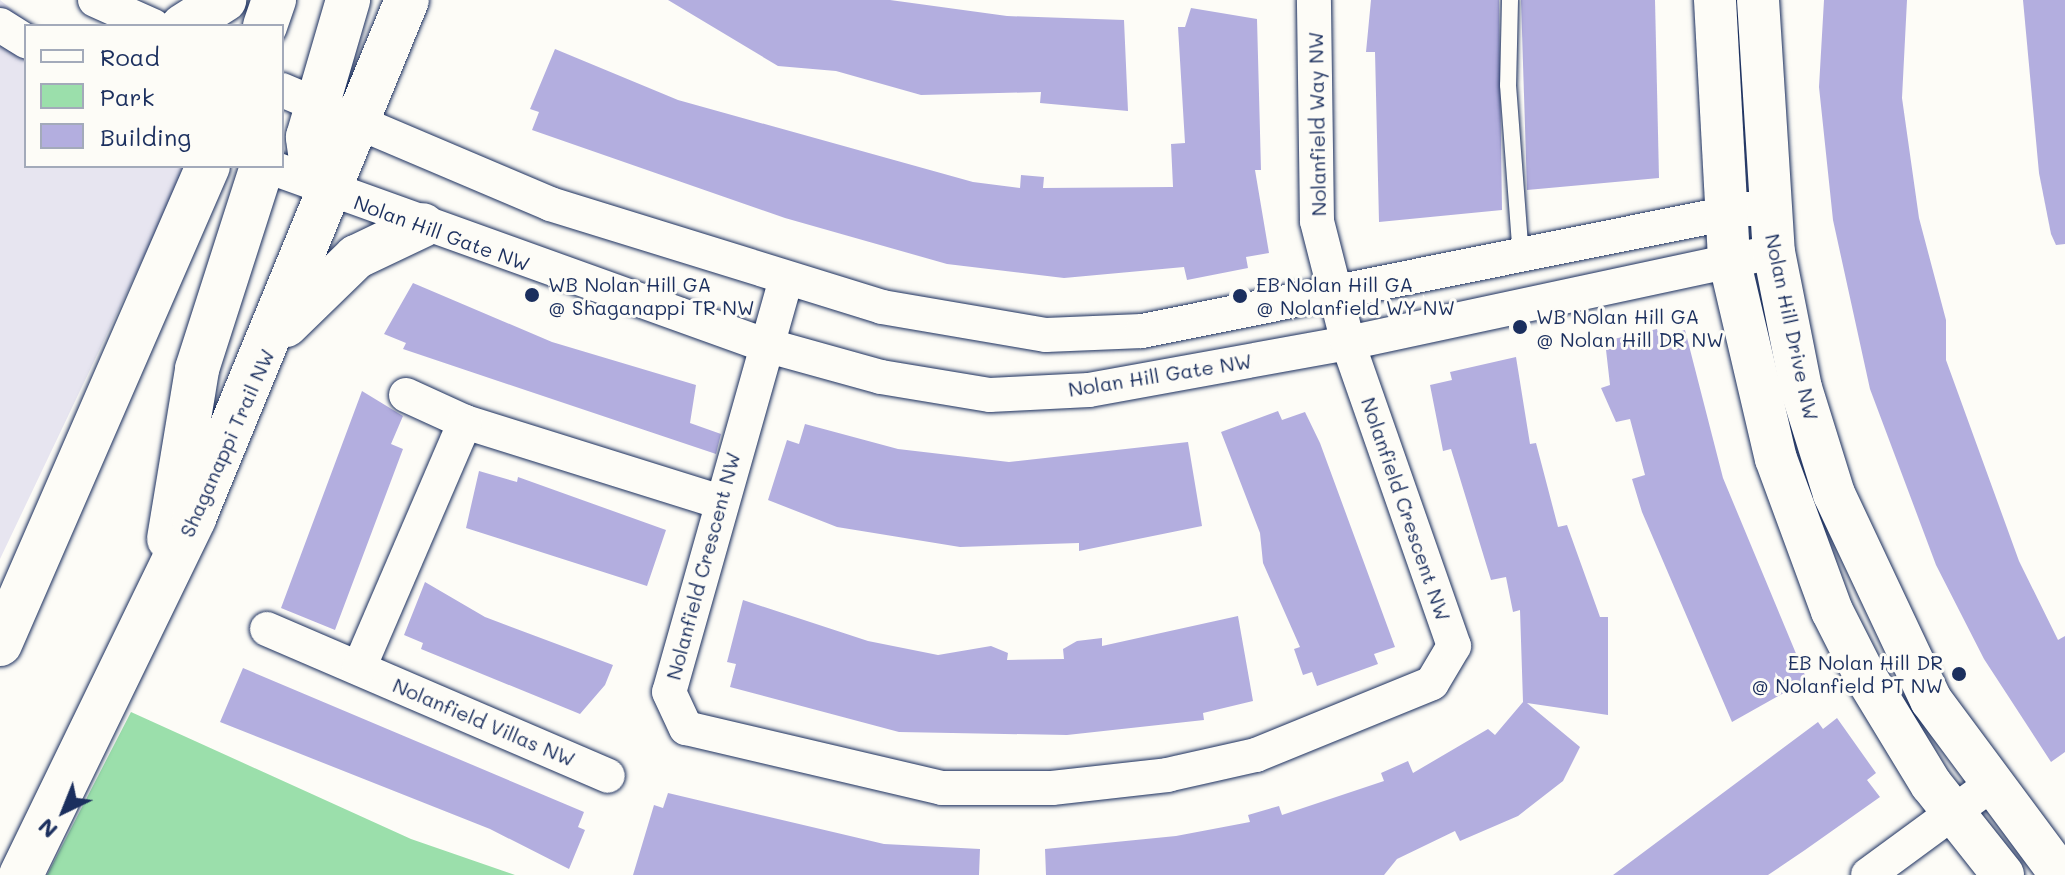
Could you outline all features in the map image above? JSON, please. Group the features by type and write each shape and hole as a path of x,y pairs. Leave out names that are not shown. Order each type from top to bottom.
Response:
{"main road":[{"path":"186,24 224,0"},
{"path":"266,24 274,0"},
{"path":"327,192 312,167 298,97 348,0"},
{"name":"Shaganappi Trail NW","path":"21,875 160,596 273,338 327,192 407,0"},
{"path":"0,644 207,168"},
{"path":"160,596 197,369 263,168"},
{"path":"273,338 356,257 423,225"}],"street":[{"path":"95,0 149,24"},
{"name":"Nolanfield Way NW","path":"1314,0 1317,221 1336,293"},
{"path":"1715,0 1724,212 1729,259 1776,459 1822,586 1864,674 1954,816 2003,875"},
{"name":"Nolan Hill Drive NW","path":"1758,0 1774,252 1801,388 1845,522 1931,700 1989,786 2061,875"},
{"path":"0,25 24,40"},
{"path":"298,97 550,204 786,279 981,329 1046,335 1142,331 1521,258 1724,212 1769,205"},
{"name":"Nolan Hill Gate NW","path":"269,168 327,192 762,344 881,377 990,395 1089,390 1348,343 1729,259 1774,252"},
{"name":"Nolanfield Crescent NW","path":"786,279 762,344 669,692 686,728 942,788 1110,782 1256,755 1432,683 1454,646 1348,343 1336,293"},
{"path":"406,395 465,422 720,502"},
{"path":"359,668 465,422"},
{"name":"Nolanfield Villas NW","path":"267,629 608,776"},
{"path":"1868,875 1954,816 1989,786"}],"lane":[{"path":"1510,0 1508,85 1521,258"}],"shaded area":[{"path":"0,0 30,24 24,24 24,168 186,168 0,559"}],"green space":[{"path":"131,712 411,839 515,875 47,875"}],"building":[{"path":"668,0 890,0 1007,16 1124,20 1128,111 1040,103 1041,92 921,95 836,71 778,66"},
{"path":"1371,0 1499,0 1502,210 1379,222 1375,52 1366,52"},
{"path":"1521,0 1655,0 1659,178 1527,190"},
{"path":"1824,0 1907,0 1902,98 1919,218 1946,320 1946,360 2019,561 2058,640 2065,636 2065,752 2051,762 1984,659 1936,565 1870,389 1833,220 1819,87"},
{"path":"2023,0 2065,0 2065,244 2056,245 2051,234 2039,173"},
{"path":"1191,8 1257,19 1261,170 1255,170 1269,253 1246,257 1248,268 1187,280 1184,267 1064,278 947,264 785,218 532,130 539,112 530,109 555,49 678,100 973,182 1020,188 1021,175 1044,177 1043,188 1173,187 1171,144 1185,143 1178,27 1185,27"},
{"path":"413,283 552,342 696,385 690,423 721,434 716,454 403,349 406,343 384,334"},
{"path":"1657,329 1659,337 1685,330 1723,478 1807,680 1732,722 1642,512 1632,479 1645,475 1630,419 1616,422 1601,388 1610,385 1605,341"},
{"path":"1516,357 1530,444 1536,443 1558,527 1567,525 1600,617 1608,617 1608,715 1527,703 1580,747 1563,781 1518,816 1460,841 1455,831 1397,859 1384,875 1046,875 1045,849 1176,836 1250,822 1248,815 1279,806 1282,815 1384,781 1381,773 1408,761 1413,773 1488,729 1495,735 1523,702 1520,610 1513,612 1506,577 1491,580 1451,449 1443,451 1430,385 1452,380 1450,372"},
{"path":"362,391 403,416 391,444 403,449 335,630 281,608"},
{"path":"1278,411 1282,420 1305,412 1320,443 1395,647 1374,654 1378,664 1317,686 1312,672 1303,675 1294,649 1300,647 1263,563 1260,533 1221,432"},
{"path":"805,424 898,449 1009,462 1188,442 1202,526 1079,551 1079,543 960,547 837,527 768,500 787,440 799,444"},
{"path":"479,471 517,482 518,477 666,530 647,586 466,528"},
{"path":"425,582 485,617 613,665 605,685 580,714 421,649 423,643 404,635"},
{"path":"743,600 868,641 938,655 991,646 1008,653 1007,660 1064,659 1063,649 1077,641 1102,638 1102,646 1238,616 1253,701 1203,713 1204,720 1067,735 899,732 730,687 736,664 727,662"},
{"path":"243,668 584,812 578,827 585,830 569,869 490,829 220,722"},
{"path":"1837,718 1876,773 1867,780 1880,797 1805,850 1768,875 1613,875 1818,722 1823,729"},
{"path":"668,793 884,844 980,849 979,875 633,875 654,805 663,808"}],"place":[{"name":"WB Nolan Hill GA @ Shaganappi TR NW","path":"532,295"},
{"name":"EB Nolan Hill GA @ Nolanfield WY NW","path":"1240,296"},
{"name":"WB Nolan Hill GA @ Nolan Hill DR NW","path":"1520,327"},
{"name":"EB Nolan Hill DR @ Nolanfield PT NW","path":"1959,674"}]}
